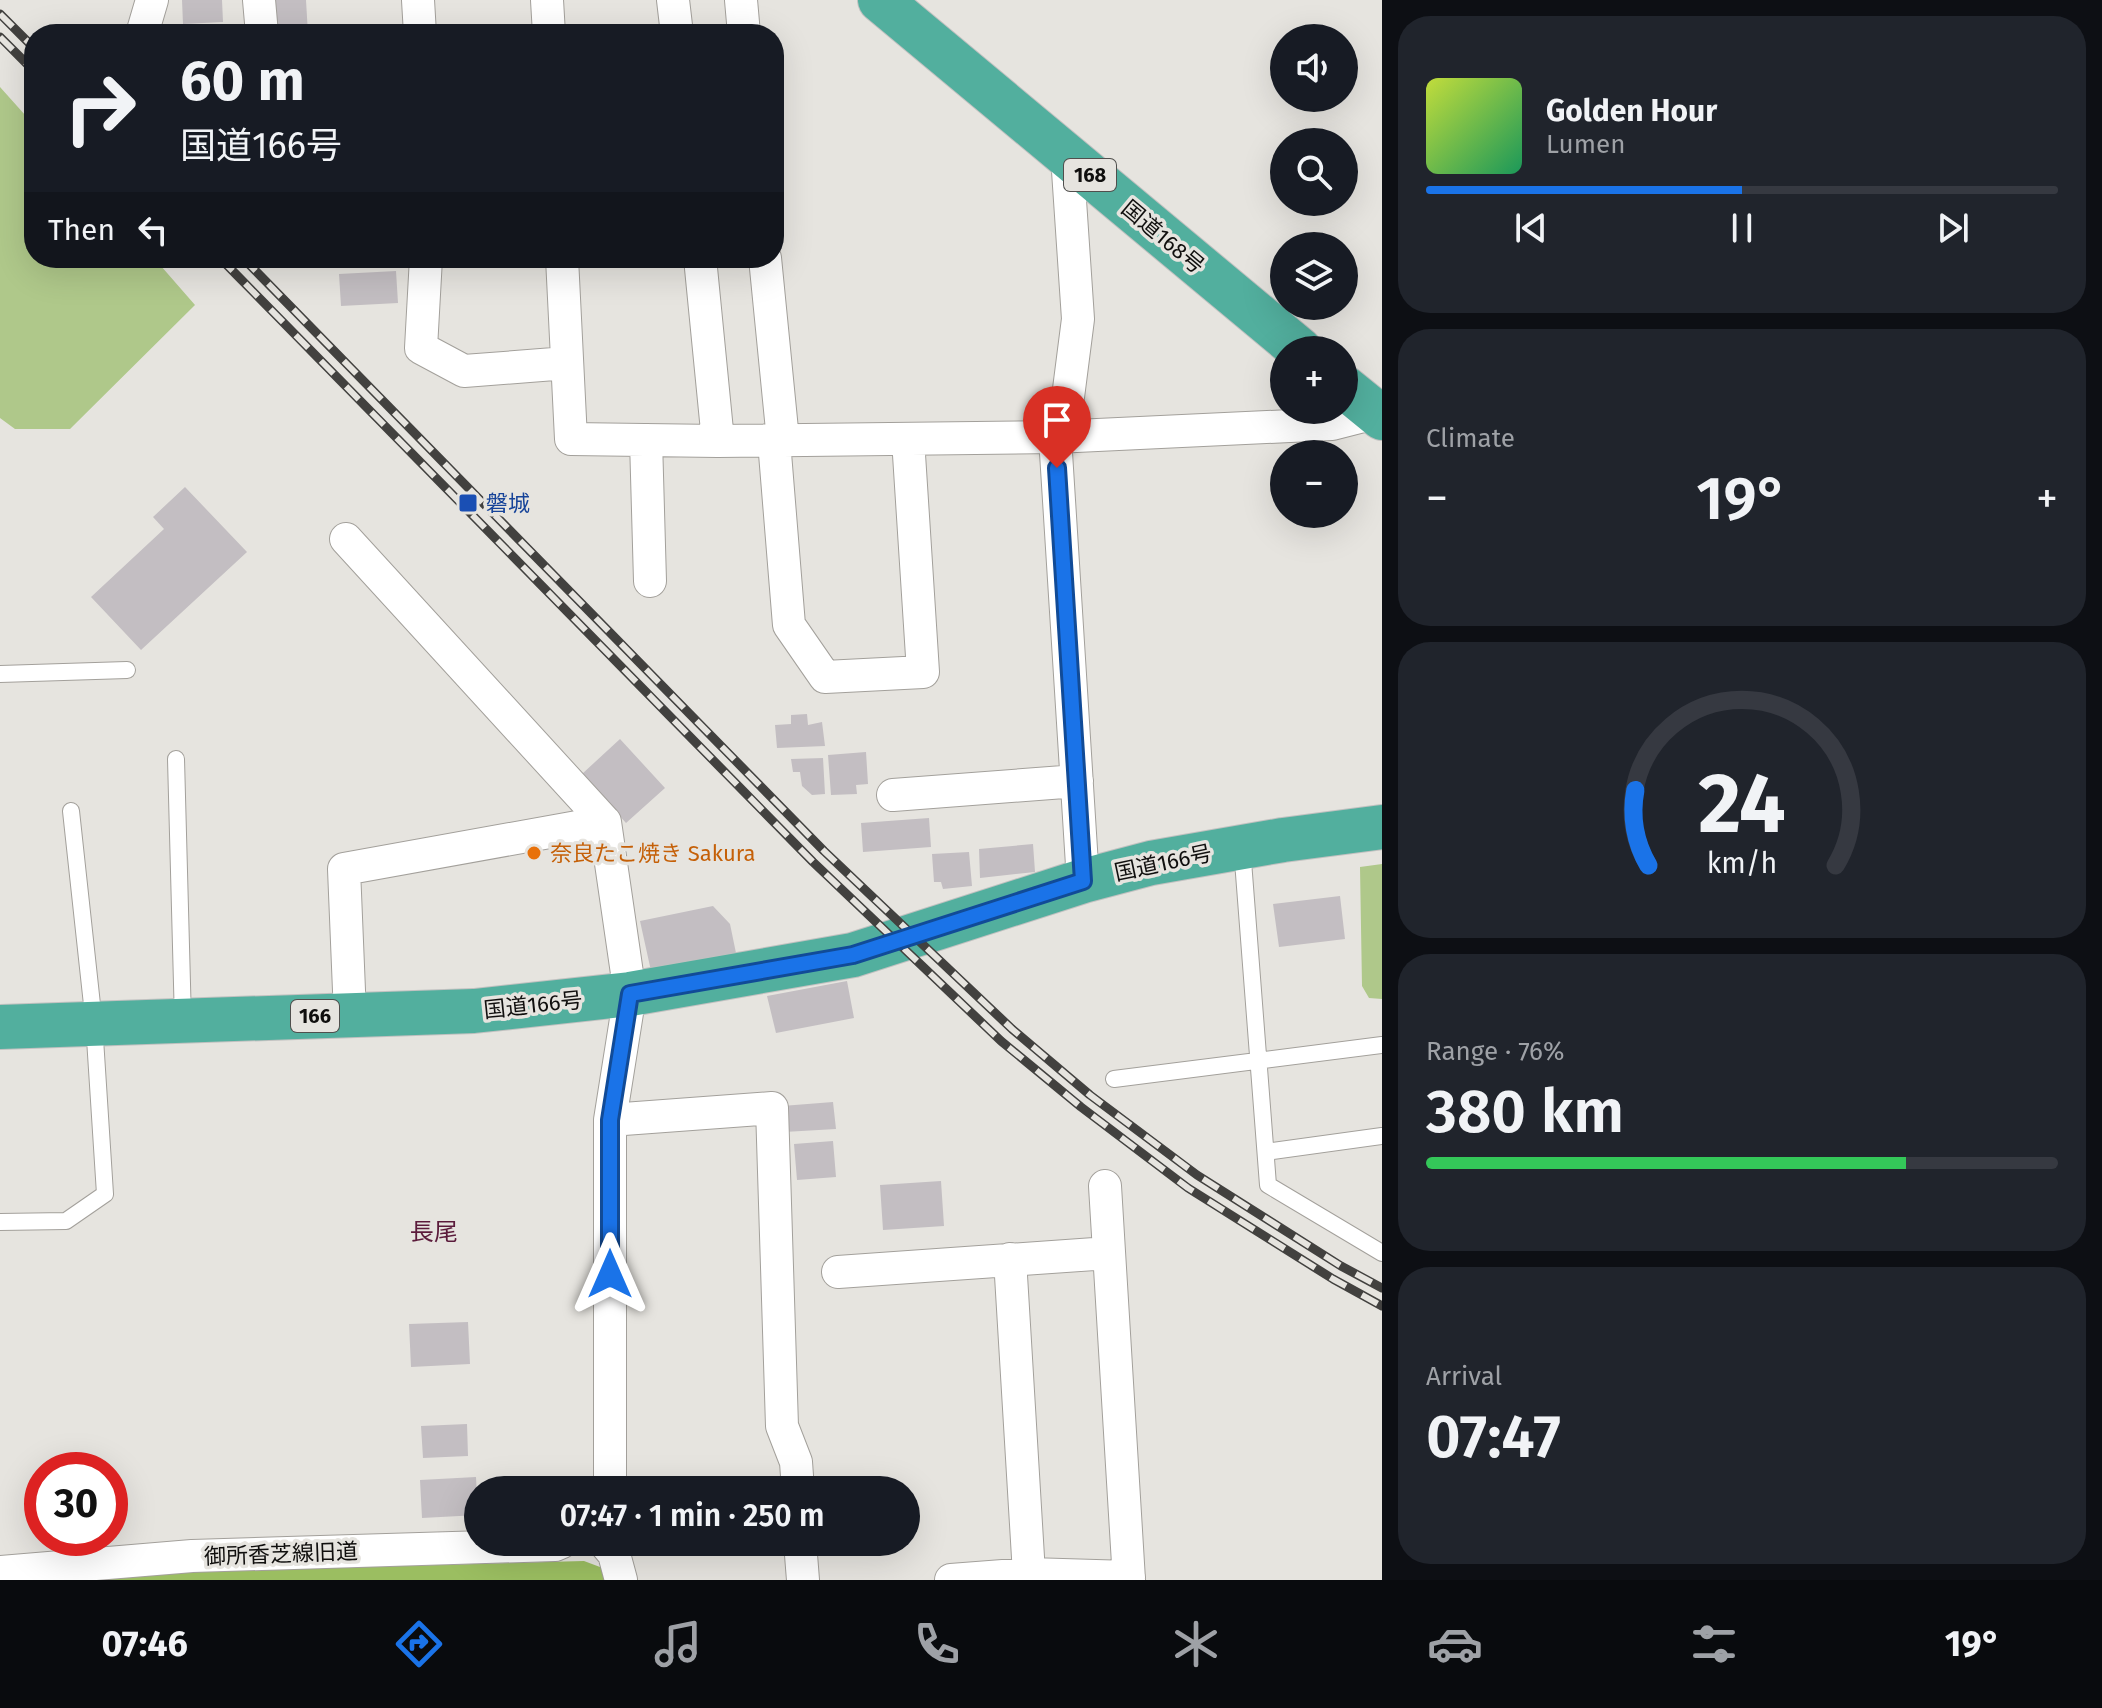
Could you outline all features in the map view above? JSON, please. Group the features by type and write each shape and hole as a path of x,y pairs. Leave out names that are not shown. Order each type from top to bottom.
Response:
{"highway":[{"name":"国道168号","path":"880,0 1283,336"},
{"name":"国道166号","path":"0,1027 474,1011 630,994 853,955 1083,881 1151,863 1382,827"}],"street":[{"path":"145,24 152,0"},
{"path":"259,0 261,24"},
{"path":"418,0 419,24"},
{"path":"547,0 548,24"},
{"path":"673,0 676,24"},
{"path":"741,0 743,24"},
{"path":"1067,156 1078,319 1059,436 1083,881"},
{"path":"425,268 421,348 464,371 567,363"},
{"path":"562,268 571,439 718,441 1059,436 1332,424 1367,406"},
{"path":"701,268 718,441"},
{"path":"766,268 789,625 825,677 923,672 908,439"},
{"path":"646,440 650,581"},
{"path":"346,539 605,822 630,994 610,1120 610,1476"},
{"path":"893,795 1077,781"},
{"path":"350,1015 344,869 605,822"},
{"path":"610,1120 772,1108 782,1426 796,1462 797,1476"},
{"path":"951,1580 1029,1574 1129,1578 1105,1186"},
{"path":"838,1272 1109,1253"},
{"path":"1010,1259 1029,1574"},
{"name":"御所香芝線旧道","path":"0,1572 192,1556 464,1548"},
{"path":"615,1556 621,1580"},
{"path":"801,1556 803,1580"}],"lane":[{"path":"0,674 127,670"},
{"path":"176,759 183,1021"},
{"path":"0,1222 66,1221 105,1194 94,1023 71,811"},
{"path":"1242,847 1268,1185 1382,1253"},
{"path":"1114,1079 1382,1045"},
{"path":"1266,1152 1382,1136"}],"green space":[{"path":"0,87 24,114 24,268 163,268 195,305 70,429 15,429 0,418"},
{"path":"1382,864 1382,999 1369,998 1362,986 1360,867"},
{"path":"584,1561 608,1570 609,1580 108,1580 108,1574"}],"building":[{"path":"182,0 222,0 223,22 183,24"},
{"path":"273,0 306,0 307,24 275,24"},
{"path":"396,271 398,303 341,306 339,274"},
{"path":"185,487 247,552 141,650 91,597 164,529 153,517"},
{"path":"807,714 808,725 822,722 825,746 777,748 775,725 791,724 791,715"},
{"path":"620,739 665,788 626,823 582,774"},
{"path":"866,752 868,784 856,785 857,794 831,795 828,755"},
{"path":"823,758 825,794 812,795 802,786 800,772 793,772 791,759"},
{"path":"929,818 931,847 863,852 861,823"},
{"path":"1033,844 1035,872 980,878 979,849"},
{"path":"969,852 972,886 943,889 941,882 934,882 932,854"},
{"path":"1340,896 1345,939 1279,947 1273,904"},
{"path":"713,906 730,924 736,953 651,971 640,921"},
{"path":"847,981 854,1018 776,1033 767,996"},
{"path":"833,1102 836,1129 784,1132 782,1106"},
{"path":"833,1141 836,1177 797,1180 794,1144"},
{"path":"941,1181 944,1226 883,1230 880,1185"},
{"path":"468,1322 470,1364 411,1367 409,1324"},
{"path":"467,1424 468,1456 423,1458 421,1426"},
{"path":"464,1478 464,1516 422,1518 420,1480"}],"railway":[{"path":"0,14 24,38"},
{"path":"0,37 24,61"},
{"path":"230,268 813,862 1001,1041 1081,1107 1188,1188 1382,1306"},
{"path":"253,268 824,851 1012,1029 1090,1095 1197,1175 1341,1266 1382,1288"}],"place":[{"name":"磐城","path":"468,503"},
{"name":"奈良たこ焼き Sakura","path":"534,853"}],"district":[{"name":"長尾","path":"434,1232"}],"route":[{"path":"610,1274 610,1120 630,994 853,955 1083,881 1057,468"}]}
